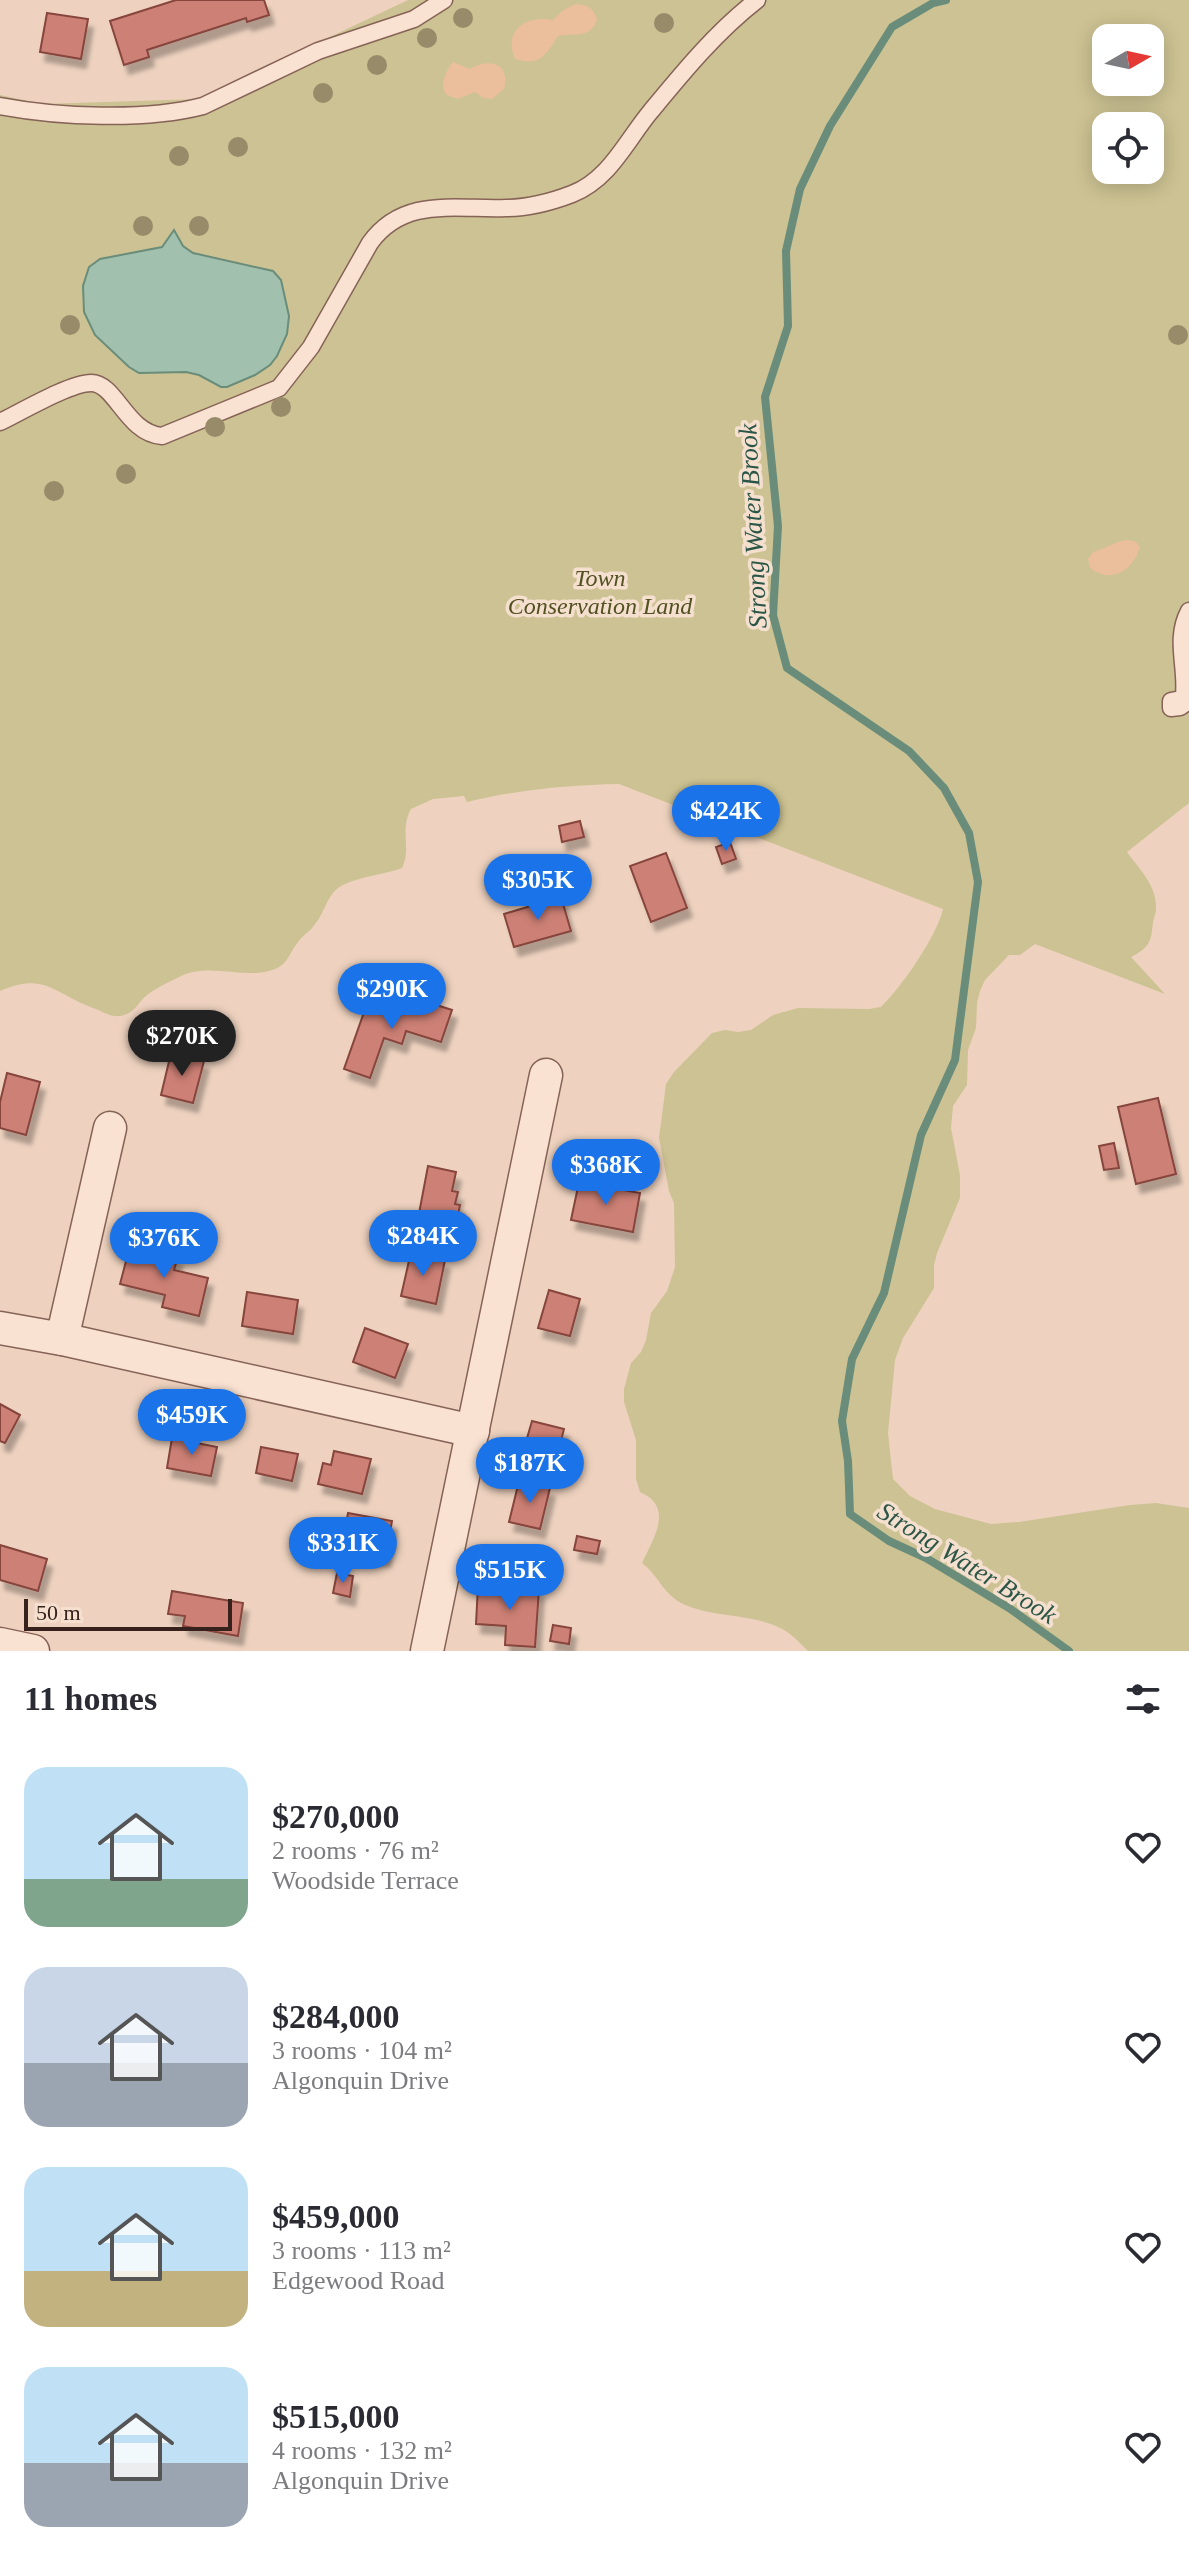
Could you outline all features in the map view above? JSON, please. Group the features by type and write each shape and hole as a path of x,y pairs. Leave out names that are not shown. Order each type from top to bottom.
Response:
{"street":[{"path":"427,1651 546,1075"},
{"path":"62,1339 110,1128"},
{"path":"0,1328 62,1339 473,1431"},
{"path":"0,1644 33,1651"}],"lane":[{"path":"0,106 41,114 85,115 186,110 203,106 318,51 414,19 444,0"},
{"path":"0,422 69,388 89,383 99,384 107,391 138,427 152,435 162,436 270,393 286,381 311,347 370,243 383,228 412,211 517,208 549,201 588,186 606,171 649,113 707,44 757,0"},
{"path":"1189,611 1180,641 1184,695 1171,701 1171,708 1189,701"}],"green space":[{"name":"Town Conservation Land","path":"408,0 1189,0 1189,803 1127,852 1142,871 1156,900 1148,943 1131,957 1165,994 1035,944 1020,955 1009,955 985,980 977,1003 976,1028 968,1050 967,1085 953,1106 951,1128 960,1175 960,1198 937,1253 934,1288 903,1338 895,1360 888,1433 893,1479 910,1496 935,1509 991,1524 1130,1505 1156,1503 1189,1508 1189,1651 808,1651 778,1627 681,1603 642,1563 655,1534 659,1515 651,1498 640,1492 636,1479 636,1440 624,1402 624,1389 631,1363 646,1340 651,1313 667,1291 675,1267 674,1203 659,1138 666,1084 712,1033 751,1030 773,1015 798,1008 881,1007 917,961 943,909 619,784 561,787 467,802 464,796 433,799 411,809 406,825 406,853 402,868 352,881 338,888 286,961 275,969 252,973 191,973 154,990 132,1011 119,1016 107,1014 40,984 16,985 0,991 0,95 42,104 199,99"}],"sand":[{"path":"575,4 586,6 594,12 597,19 591,30 558,36 537,60 515,59 512,40 519,27 534,20 553,20"},
{"path":"453,62 470,69 484,64 496,65 504,73 504,89 492,99 483,98 475,92 458,99 447,95 444,82"},
{"path":"1129,540 1140,547 1127,568 1106,575 1090,568 1088,559 1093,552"}],"shaded area":[{"path":"174,230 183,246 193,253 273,271 281,280 289,316 287,334 270,365 255,375 221,387 186,372 139,373 95,335 84,312 83,286 89,267 100,259 162,247"}],"building":[{"path":"176,0 264,0 269,15 247,22 246,18 147,50 149,57 124,65 110,21"},
{"path":"47,13 88,19 81,59 40,52"},
{"path":"580,821 584,837 562,842 559,826"},
{"path":"730,842 736,859 722,864 716,847"},
{"path":"666,853 687,908 651,922 630,866"},
{"path":"561,897 571,931 514,947 504,914"},
{"path":"369,998 416,1014 421,1000 452,1010 441,1042 406,1031 402,1044 384,1038 370,1078 344,1069"},
{"path":"171,1053 204,1061 193,1103 161,1095"},
{"path":"7,1073 40,1082 26,1135 0,1128 0,1102"},
{"path":"1158,1098 1176,1174 1136,1184 1118,1107"},
{"path":"1114,1143 1119,1168 1104,1170 1099,1146"},
{"path":"428,1166 456,1172 452,1191 458,1192 455,1204 460,1205 458,1215 453,1214 449,1230 417,1224"},
{"path":"579,1182 640,1193 633,1232 571,1220"},
{"path":"130,1246 178,1257 174,1270 208,1278 199,1316 162,1307 165,1295 120,1284"},
{"path":"411,1252 445,1260 436,1304 401,1296"},
{"path":"549,1290 580,1299 570,1336 538,1328"},
{"path":"247,1292 298,1300 293,1334 242,1326"},
{"path":"365,1328 408,1344 395,1378 353,1362"},
{"path":"0,1404 20,1415 5,1443 0,1441"},
{"path":"532,1421 564,1429 554,1468 521,1459"},
{"path":"172,1438 217,1447 211,1476 167,1468"},
{"path":"261,1447 298,1454 292,1481 256,1473"},
{"path":"334,1451 371,1459 362,1494 318,1484 323,1463 331,1465"},
{"path":"519,1481 550,1488 540,1529 509,1522"},
{"path":"348,1513 392,1521 385,1558 353,1552 357,1533 345,1530"},
{"path":"577,1536 600,1541 597,1554 574,1550"},
{"path":"0,1545 47,1559 38,1591 0,1580"},
{"path":"337,1573 353,1576 350,1597 333,1593"},
{"path":"478,1585 539,1589 535,1647 505,1645 506,1626 476,1624"},
{"path":"172,1591 243,1603 238,1636 183,1626 185,1616 168,1614"},
{"path":"553,1625 571,1628 569,1644 550,1641"}],"waterway":[{"name":"Strong Water Brook","path":"946,0 933,3 892,27 830,126 800,189 786,251 788,326 765,397 778,526 773,615 787,668 909,751 944,788 969,833 978,882 955,1060 921,1135 884,1293 852,1359 842,1421 848,1461 850,1514 889,1541 926,1558 1009,1608 1069,1651"}]}
